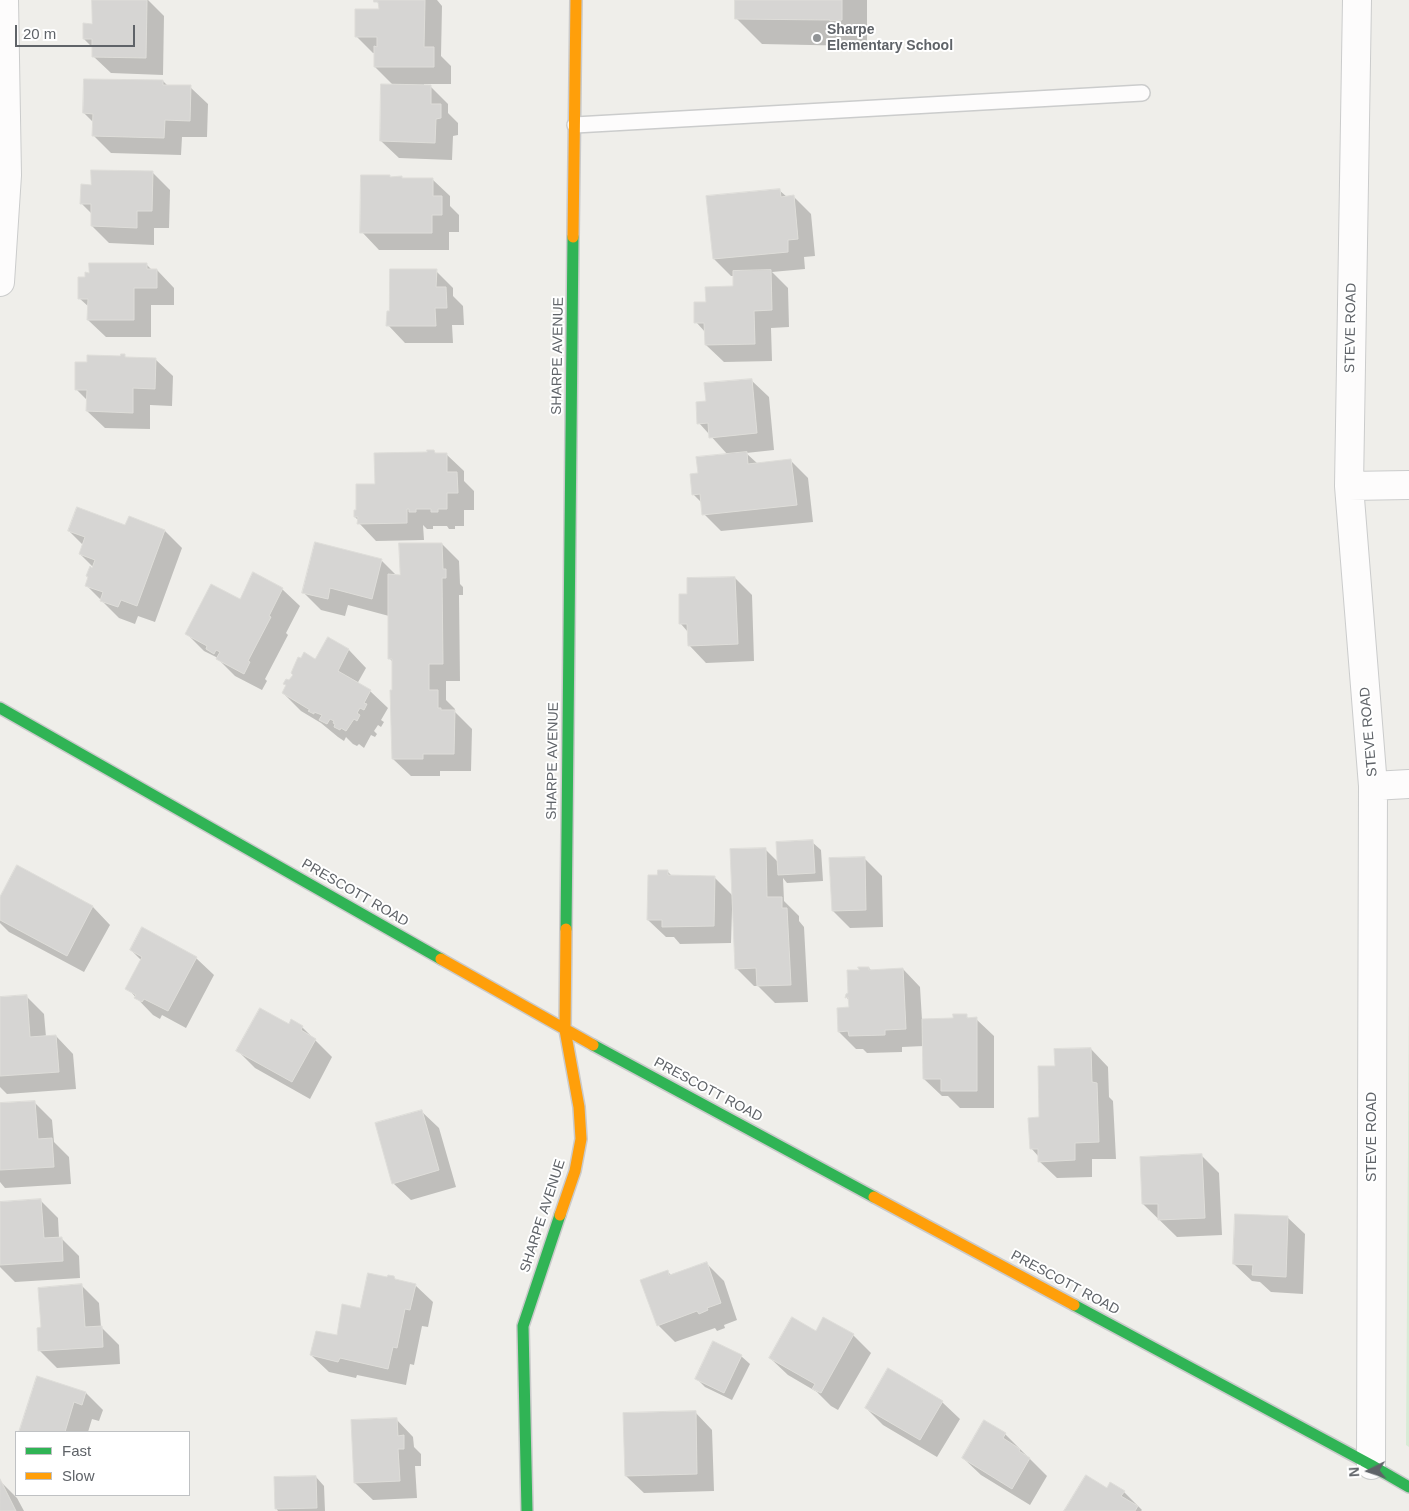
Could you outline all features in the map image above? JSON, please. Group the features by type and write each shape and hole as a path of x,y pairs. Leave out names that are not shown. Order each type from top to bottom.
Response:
{"main road":[{"name":"SHARPE AVENUE","path":"527,1511 523,1326 575,1171 581,1139 579,1107 565,1030 576,0"},
{"name":"PRESCOTT ROAD","path":"0,708 565,1030 1409,1487"}],"street":[{"path":"0,282 7,175 4,0"},
{"name":"STEVE ROAD","path":"1357,0 1349,486 1373,786 1371,1465"},
{"path":"1349,486 1409,485"},
{"path":"1373,786 1409,784"}],"lane":[{"path":"575,125 1142,92"}],"green space":[{"path":"1409,993 1409,1447 1406,1445"}],"building":[{"path":"92,0 147,0 146,58 92,57 92,39 83,39 83,23 92,24"},
{"path":"374,0 425,0 424,47 434,47 434,67 374,67 374,46 377,47 377,37 355,37 355,9 379,9 378,2 374,2"},
{"path":"735,0 842,0 842,20 735,19"},
{"path":"84,79 163,80 163,85 191,85 190,121 165,120 164,138 92,136 93,114 83,113"},
{"path":"381,84 431,85 431,104 441,104 441,118 436,119 435,143 380,141"},
{"path":"91,170 153,171 152,211 137,211 137,228 91,226 91,204 80,204 81,184 91,185"},
{"path":"361,175 433,178 433,196 442,196 442,215 432,215 432,233 360,233"},
{"path":"780,189 781,197 794,195 798,239 788,240 788,252 713,259 706,196"},
{"path":"89,263 147,263 147,269 157,269 157,288 134,288 134,320 87,320 88,299 78,299 78,277 85,277 85,272 89,273"},
{"path":"390,269 437,269 436,287 446,287 447,308 435,308 436,326 386,326 387,311 389,311"},
{"path":"771,270 772,310 754,311 755,344 705,345 704,323 694,323 694,302 706,302 705,287 733,286 733,271"},
{"path":"125,354 125,357 156,358 155,389 133,388 133,413 86,411 87,390 75,390 75,362 87,362 87,355 120,356"},
{"path":"752,379 757,433 709,438 708,423 697,424 696,402 706,401 704,383"},
{"path":"427,450 434,450 435,453 447,453 447,472 457,472 458,493 447,493 447,509 438,509 438,512 431,512 431,509 416,509 416,512 409,512 409,509 407,509 407,523 357,524 358,517 354,517 354,510 356,510 356,484 375,484 374,453 427,452"},
{"path":"747,452 748,464 791,459 797,505 702,515 700,494 692,495 690,474 698,473 696,457"},
{"path":"77,507 125,525 129,516 165,530 137,606 121,600 118,607 100,601 103,592 85,586 88,577 86,576 95,560 79,554 85,537 68,531"},
{"path":"315,542 382,559 372,599 330,588 328,599 302,593"},
{"path":"399,543 442,543 443,569 446,569 446,578 442,578 443,664 429,664 429,690 438,690 438,708 441,708 441,710 455,710 454,754 423,754 423,759 392,759 390,690 392,690 392,659 388,659 388,574 400,575"},
{"path":"253,572 283,588 269,616 271,617 248,661 250,662 244,674 216,659 220,652 216,650 214,654 206,649 207,646 185,634 211,584 240,599"},
{"path":"735,577 738,644 688,646 687,624 679,624 679,594 687,594 687,578"},
{"path":"328,637 349,649 338,671 371,690 364,703 367,704 364,710 360,708 357,713 360,715 357,721 354,719 346,731 334,727 334,721 330,719 327,724 319,720 322,715 308,711 310,710 282,693 286,685 283,684 286,679 289,680 293,675 291,673 298,657 301,658 304,652 315,659"},
{"path":"813,840 815,873 778,875 776,842"},
{"path":"766,848 767,897 782,897 782,908 787,908 791,985 757,986 756,968 735,969 730,849"},
{"path":"865,857 866,910 832,911 829,858"},
{"path":"17,865 93,906 67,956 0,920 0,897"},
{"path":"658,870 668,870 668,875 715,876 714,926 662,927 662,920 647,920 648,875 657,875"},
{"path":"142,927 197,957 168,1011 144,999 142,1002 134,998 136,995 125,989 142,957 130,950"},
{"path":"858,967 869,967 869,970 903,968 906,1029 885,1030 885,1035 849,1036 848,1031 838,1032 837,1008 849,1007 848,997 845,998 848,993 847,970 859,970"},
{"path":"27,995 30,1037 56,1035 59,1072 0,1076 0,997"},
{"path":"260,1008 289,1024 291,1019 303,1026 301,1030 316,1039 292,1082 236,1051"},
{"path":"953,1014 967,1014 967,1018 977,1017 977,1091 941,1091 941,1079 923,1079 922,1019 953,1018"},
{"path":"1091,1048 1092,1082 1097,1083 1099,1142 1075,1143 1075,1160 1038,1162 1038,1149 1030,1149 1028,1118 1039,1117 1038,1066 1055,1066 1054,1049"},
{"path":"35,1101 38,1139 52,1138 54,1167 0,1170 0,1103"},
{"path":"422,1110 439,1170 392,1184 375,1123"},
{"path":"1202,1154 1205,1218 1158,1220 1158,1204 1142,1204 1140,1157"},
{"path":"41,1199 44,1238 62,1237 63,1261 0,1265 0,1202"},
{"path":"1235,1214 1288,1216 1286,1277 1252,1275 1253,1265 1233,1264"},
{"path":"707,1262 721,1303 707,1308 708,1310 699,1314 697,1311 657,1326 640,1280 668,1270 669,1275"},
{"path":"368,1273 387,1277 388,1275 394,1276 395,1279 416,1284 410,1310 405,1309 397,1348 393,1347 388,1369 340,1358 338,1362 310,1355 316,1331 337,1335 342,1304 360,1308"},
{"path":"82,1284 85,1327 102,1326 103,1347 38,1351 37,1328 41,1327 38,1288"},
{"path":"792,1317 816,1331 823,1317 854,1334 821,1393 812,1389 815,1384 769,1358"},
{"path":"713,1341 742,1355 724,1393 695,1379"},
{"path":"888,1368 943,1401 920,1440 865,1408"},
{"path":"37,1376 86,1392 82,1405 74,1402 65,1431 19,1431"},
{"path":"696,1411 697,1474 625,1476 623,1413"},
{"path":"397,1418 398,1436 404,1435 404,1449 398,1449 400,1481 354,1483 351,1420"},
{"path":"984,1420 1006,1433 1003,1438 1030,1458 1012,1489 962,1458"},
{"path":"1086,1475 1107,1488 1110,1482 1125,1491 1121,1496 1138,1506 1135,1511 1064,1511"},
{"path":"316,1476 317,1508 275,1509 274,1477"},
{"path":"0,1479 16,1511 0,1511"}],"traffic: fast":[{"path":"566,929 573,237"},
{"path":"0,708 441,959"},
{"path":"593,1045 874,1197"},
{"path":"527,1511 523,1326 560,1215"},
{"path":"1074,1305 1409,1487"}],"traffic: slow":[{"path":"573,237 576,0"},
{"path":"560,1215 575,1171 581,1139 579,1107 565,1030 566,929"},
{"path":"441,959 593,1045"},
{"path":"874,1197 1074,1305"}],"place":[{"name":"Sharpe Elementary School","path":"817,38"}]}
